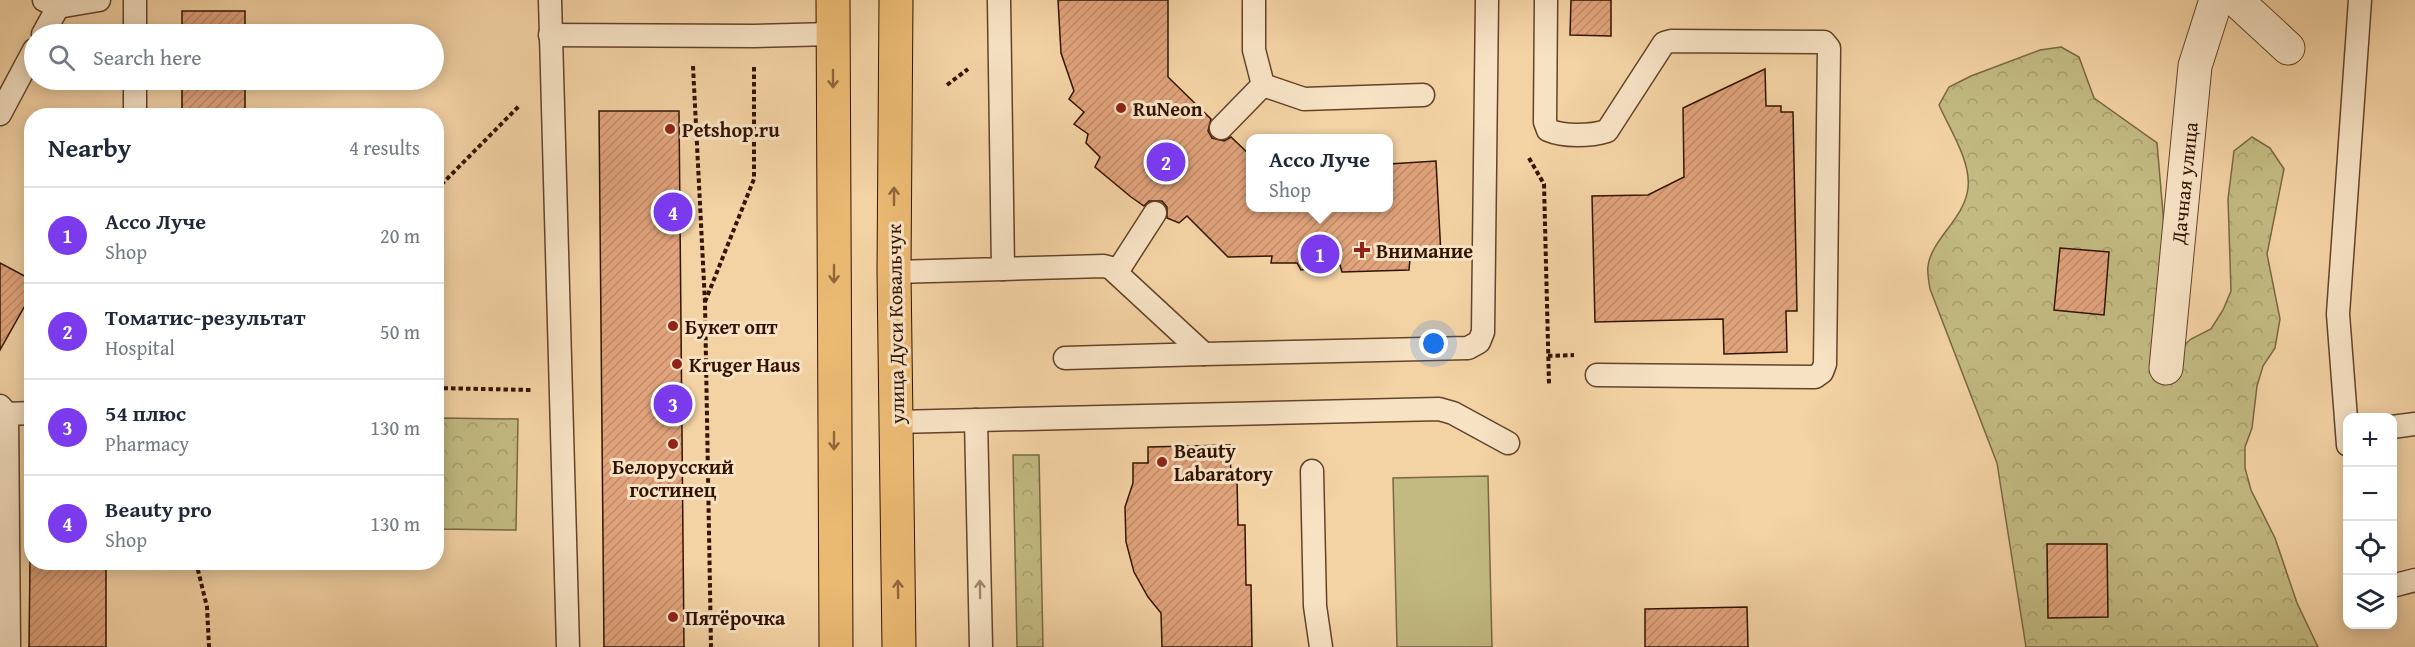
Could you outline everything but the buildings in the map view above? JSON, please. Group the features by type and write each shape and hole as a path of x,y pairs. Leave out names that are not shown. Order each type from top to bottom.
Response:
{"main road":[{"path":"833,0 836,647"},
{"name":"улица Дуси Ковальчук","path":"896,0 894,272 899,647"}],"street":[{"name":"Дачная улица","path":"2166,368 2195,66 2216,0"},
{"path":"2236,0 2288,48"}],"lane":[{"path":"46,24 51,4 99,0"},
{"path":"135,0 135,24"},
{"path":"550,0 568,647"},
{"path":"999,0 1003,269"},
{"path":"1254,0 1254,50 1263,85"},
{"path":"1065,358 1468,348 1479,342 1483,332 1487,0"},
{"path":"1546,0 1545,122 1548,130 1556,134 1598,134 1607,131 1664,43 1671,41 1824,42 1828,48 1825,364 1822,372 1815,377 1597,375"},
{"path":"2345,413 2338,314 2360,0"},
{"path":"550,35 833,34"},
{"path":"0,114 24,70"},
{"path":"1263,85 1304,99 1423,95"},
{"path":"1221,128 1263,85"},
{"path":"135,90 135,108"},
{"path":"1117,272 1155,213"},
{"path":"894,272 1104,266 1117,272 1204,354"},
{"path":"896,422 1439,409 1453,413 1508,443"},
{"path":"9,647 4,410 24,412"},
{"path":"976,420 981,647"},
{"path":"2397,426 2415,424"},
{"path":"1312,471 1315,606 1321,647"},
{"path":"2397,585 2415,580"}],"path":[{"path":"691,34 705,303 711,647"},
{"path":"705,303 754,179 754,36"},
{"path":"444,182 552,71"},
{"path":"1544,184 1549,384"},
{"path":"1548,356 1582,355"},
{"path":"444,388 561,390"},
{"path":"198,570 207,607 209,647"}],"green space":[{"path":"2061,47 2079,57 2094,98 2157,143 2175,354 2191,339 2211,329 2231,291 2228,199 2234,151 2252,137 2270,148 2284,169 2267,254 2280,319 2275,348 2263,366 2257,386 2252,428 2245,447 2245,468 2251,490 2275,538 2297,603 2318,647 2026,647 1997,463 1930,289 1928,269 1930,256 1961,209 1968,188 1963,156 1939,105 1949,87 1971,76 2040,50"},
{"path":"444,418 518,419 516,530 444,529"},
{"path":"1013,455 1039,455 1043,647 1017,647"},
{"path":"1488,476 1492,647 1397,647 1393,478"}],"place":[{"name":"RuNeon","path":"1121,108"},
{"name":"Petshop.ru","path":"670,129"},
{"name":"Томатис-результат","path":"1166,162"},
{"name":"Beauty pro","path":"673,212"},
{"name":"Внимание","path":"1362,250"},
{"name":"Ассо Луче","path":"1320,254"},
{"name":"Букет опт","path":"673,326"},
{"name":"Kruger Haus","path":"677,364"},
{"name":"54 плюс","path":"673,404"},
{"name":"Белорусский гостинец","path":"673,444"},
{"name":"Beauty Labaratory","path":"1162,462"},
{"name":"Пятёрочка","path":"673,617"}]}
